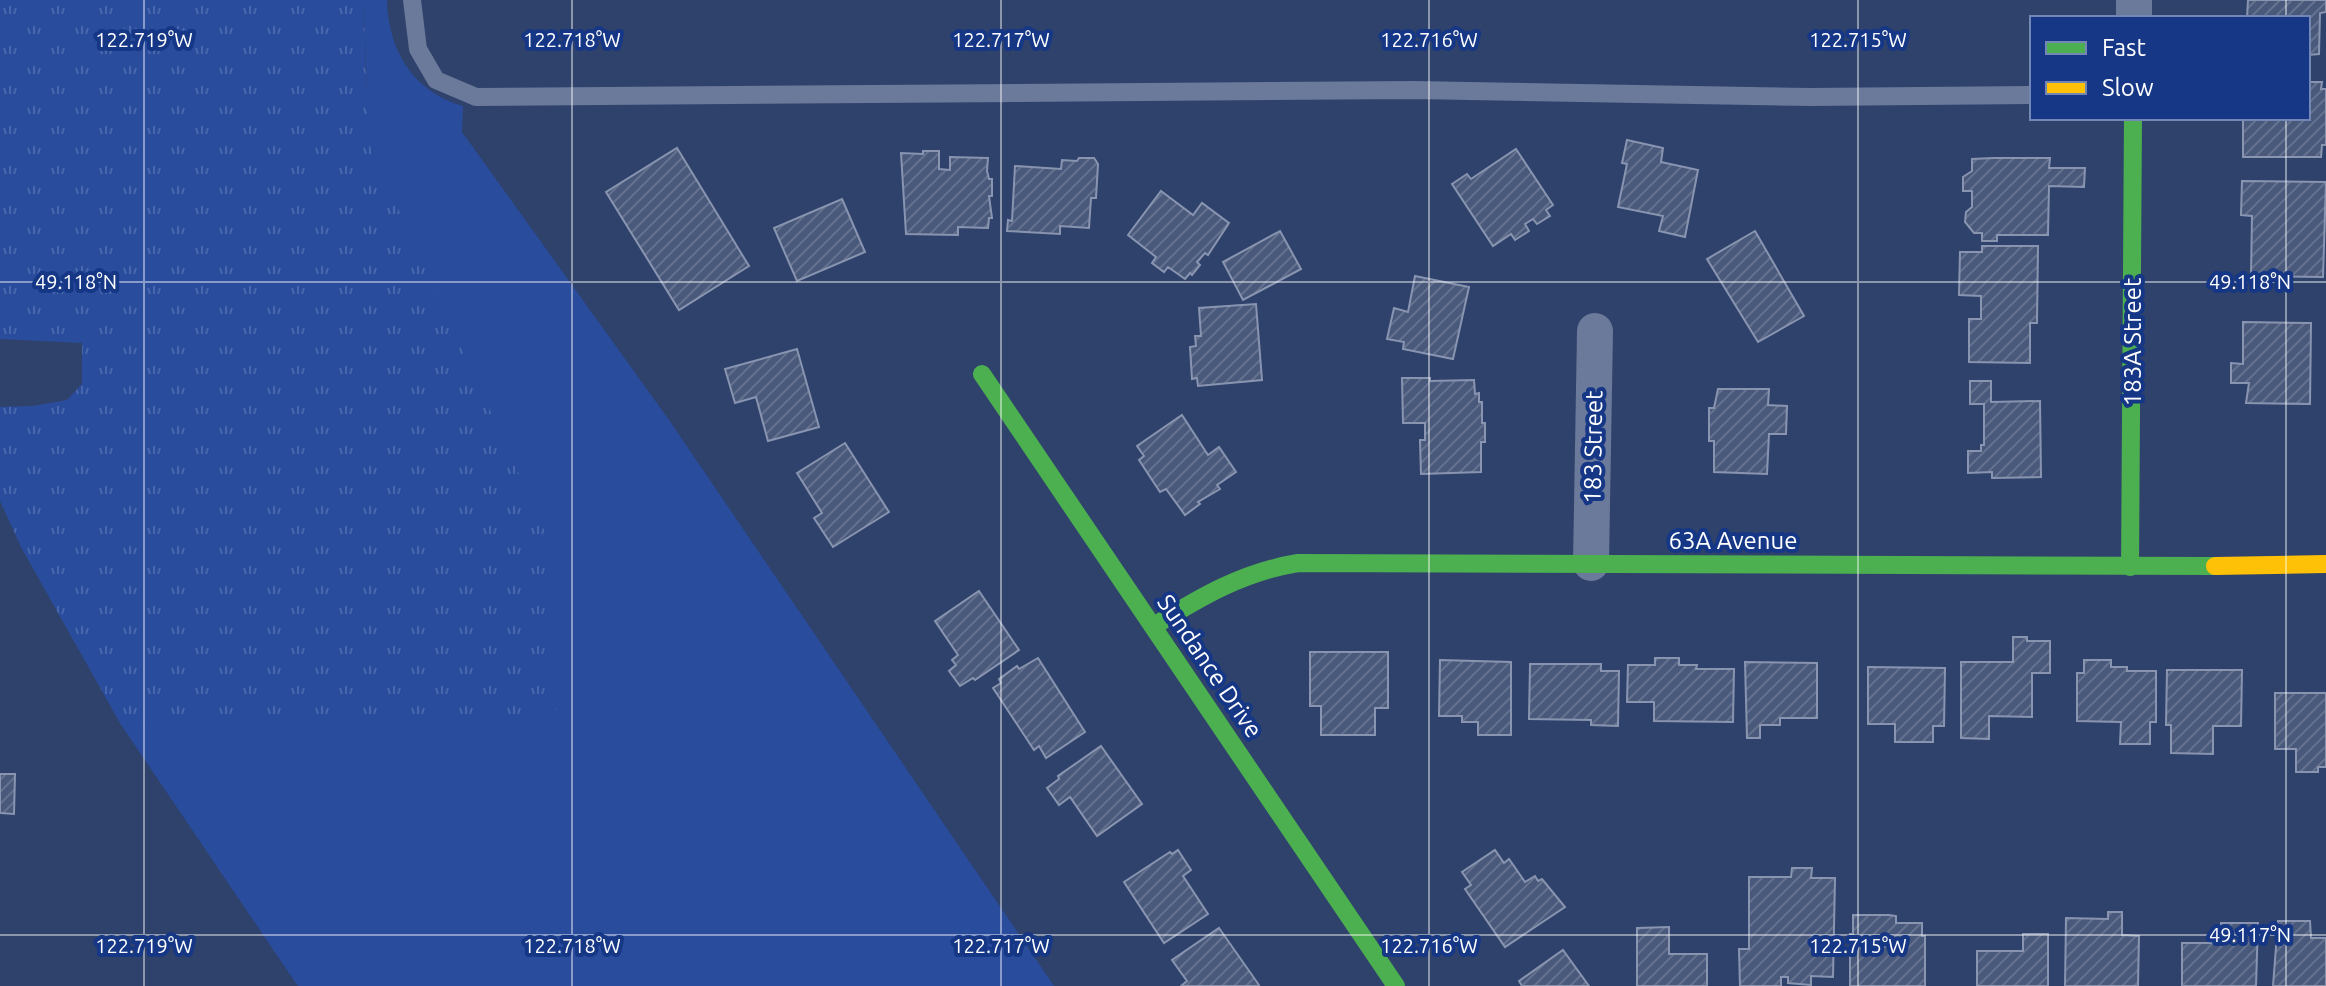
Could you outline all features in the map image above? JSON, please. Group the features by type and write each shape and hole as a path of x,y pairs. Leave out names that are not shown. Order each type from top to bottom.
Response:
{"street":[{"name":"183A Street","path":"2130,567 2133,120"},
{"name":"183 Street","path":"1591,563 1595,331"},
{"name":"Sundance Drive","path":"982,374 1396,986"},
{"name":"63A Avenue","path":"1154,626 1242,574 1269,566 1298,563 2130,567 2326,564"}],"lane":[{"path":"412,0 418,49 436,80 476,97 1414,90 1810,97 2030,95"}],"green space":[{"path":"0,0 364,0 366,88 684,657 298,986 120,723 22,549 0,501 0,407 33,406 67,400 82,384 82,343 0,339"},
{"path":"364,0 387,0 392,36 407,66 430,91 463,106 462,132 669,420 1054,986 298,986 120,723 556,725 553,549 368,142"}],"building":[{"path":"2248,0 2326,0 2326,12 2320,13 2319,54 2310,55 2310,16 2247,16"},
{"path":"2310,82 2322,82 2321,89 2326,89 2326,145 2322,145 2321,157 2243,157 2243,120 2310,120"},
{"path":"1627,140 1663,148 1661,162 1698,170 1685,237 1659,231 1663,216 1618,207 1627,164 1622,163"},
{"path":"677,148 749,266 679,310 606,192"},
{"path":"1516,149 1553,205 1546,210 1550,216 1537,224 1533,219 1525,224 1529,231 1515,240 1511,234 1493,246 1452,184 1467,174 1471,179"},
{"path":"923,151 939,151 939,169 950,170 950,157 988,158 987,171 989,179 992,179 992,196 989,196 992,218 989,218 988,228 958,227 958,235 906,234 901,153 923,154"},
{"path":"1079,158 1094,158 1098,164 1096,198 1091,198 1089,228 1060,226 1060,234 1007,231 1008,220 1012,221 1015,166 1061,169 1062,160 1077,161"},
{"path":"2050,158 2049,168 2085,168 2084,187 2049,186 2048,235 1997,235 1997,241 1982,241 1982,233 1974,233 1965,222 1966,212 1972,207 1972,191 1963,191 1963,177 1972,171 1972,159"},
{"path":"2242,181 2326,182 2323,277 2251,276 2252,216 2241,215"},
{"path":"1161,191 1193,215 1202,203 1229,223 1208,255 1205,253 1197,262 1200,265 1185,279 1168,267 1164,272 1152,263 1156,257 1128,235"},
{"path":"842,199 865,252 797,281 774,228"},
{"path":"1280,231 1301,269 1243,300 1223,262"},
{"path":"1755,231 1804,316 1758,342 1707,259"},
{"path":"1982,246 2038,246 2037,323 2030,323 2030,363 1969,362 1969,319 1981,319 1981,296 1959,295 1960,252 1982,252"},
{"path":"1415,276 1469,287 1453,359 1403,349 1404,342 1387,339 1394,308 1408,312"},
{"path":"1256,304 1262,380 1198,386 1197,378 1192,379 1190,347 1196,346 1195,336 1201,336 1199,308"},
{"path":"2243,322 2311,323 2310,404 2246,403 2249,383 2231,383 2231,363 2243,364"},
{"path":"797,349 819,427 768,441 756,397 735,403 725,369"},
{"path":"1402,378 1474,380 1475,394 1479,393 1479,402 1482,402 1482,423 1485,423 1485,442 1481,442 1481,472 1421,474 1420,440 1425,440 1425,423 1403,423"},
{"path":"1970,381 1991,381 1991,402 2040,401 2041,477 1992,478 1992,472 1968,473 1968,451 1981,451 1981,445 1984,445 1984,404 1970,404"},
{"path":"1718,389 1769,389 1768,405 1787,406 1786,434 1769,434 1767,474 1714,472 1714,441 1709,441 1709,408 1714,408"},
{"path":"1182,415 1208,455 1219,447 1236,472 1217,485 1220,489 1198,502 1200,504 1185,515 1166,489 1160,492 1139,460 1144,456 1137,446"},
{"path":"845,443 889,512 833,547 814,518 822,513 797,473"},
{"path":"979,591 1019,650 975,680 973,678 960,686 949,671 956,665 952,660 958,655 935,621"},
{"path":"2013,637 2027,637 2027,641 2050,641 2050,673 2032,673 2032,717 1989,716 1989,739 1961,738 1961,662 2013,662"},
{"path":"1310,652 1388,652 1388,708 1375,708 1375,735 1321,735 1321,706 1310,706"},
{"path":"1038,658 1085,732 1046,758 1039,746 1034,750 993,688 1001,683 999,679 1017,666 1019,669"},
{"path":"1655,658 1679,658 1679,665 1697,665 1696,669 1734,669 1733,722 1654,721 1654,702 1627,702 1628,665 1655,665"},
{"path":"1440,660 1511,662 1511,735 1478,735 1478,722 1462,722 1462,716 1439,716"},
{"path":"2084,660 2111,660 2111,667 2127,667 2127,671 2156,671 2156,722 2150,722 2150,744 2120,744 2121,722 2077,721 2077,673 2084,673"},
{"path":"1745,662 1817,663 1817,718 1780,718 1780,725 1760,725 1760,738 1747,738"},
{"path":"1530,664 1601,664 1601,671 1619,671 1618,726 1591,725 1591,720 1529,719"},
{"path":"1868,667 1945,668 1944,726 1933,726 1933,742 1895,742 1895,724 1868,724"},
{"path":"2167,670 2242,670 2241,726 2213,726 2213,754 2171,753 2171,725 2166,725"},
{"path":"2275,693 2326,693 2326,767 2318,767 2318,772 2296,772 2296,749 2275,749"},
{"path":"1101,746 1142,804 1097,836 1070,797 1059,805 1047,788 1059,779 1058,776"},
{"path":"0,774 15,774 14,814 0,813"},
{"path":"1178,850 1191,870 1183,876 1208,914 1164,943 1124,882"},
{"path":"1495,850 1504,863 1509,859 1525,882 1535,876 1538,881 1542,879 1565,907 1505,947 1465,889 1471,885 1462,872"},
{"path":"1792,868 1812,868 1811,878 1835,878 1833,977 1811,976 1811,985 1788,983 1788,977 1781,977 1781,986 1740,986 1739,949 1749,949 1749,877 1791,877"},
{"path":"2108,912 2122,912 2122,935 2139,936 2138,986 2065,986 2066,918 2108,919"},
{"path":"1853,915 1889,915 1896,916 1896,923 1922,923 1925,986 1850,986"},
{"path":"2278,921 2310,921 2311,938 2326,938 2326,986 2273,986"},
{"path":"2221,923 2258,923 2256,986 2182,986 2182,943 2221,943"},
{"path":"1669,927 1669,954 1707,954 1707,986 1637,986 1637,928"},
{"path":"1219,928 1259,985 1181,986 1187,981 1172,960"},
{"path":"2023,934 2048,934 2048,986 1977,986 1977,951 2023,951"},
{"path":"1563,950 1589,986 1522,986 1519,981"}],"traffic: fast":[{"path":"2130,567 2133,120"},
{"path":"982,374 1396,986"},
{"path":"1154,626 1240,579 1298,563 2215,566"}],"traffic: slow":[{"path":"2215,566 2326,564"}]}
